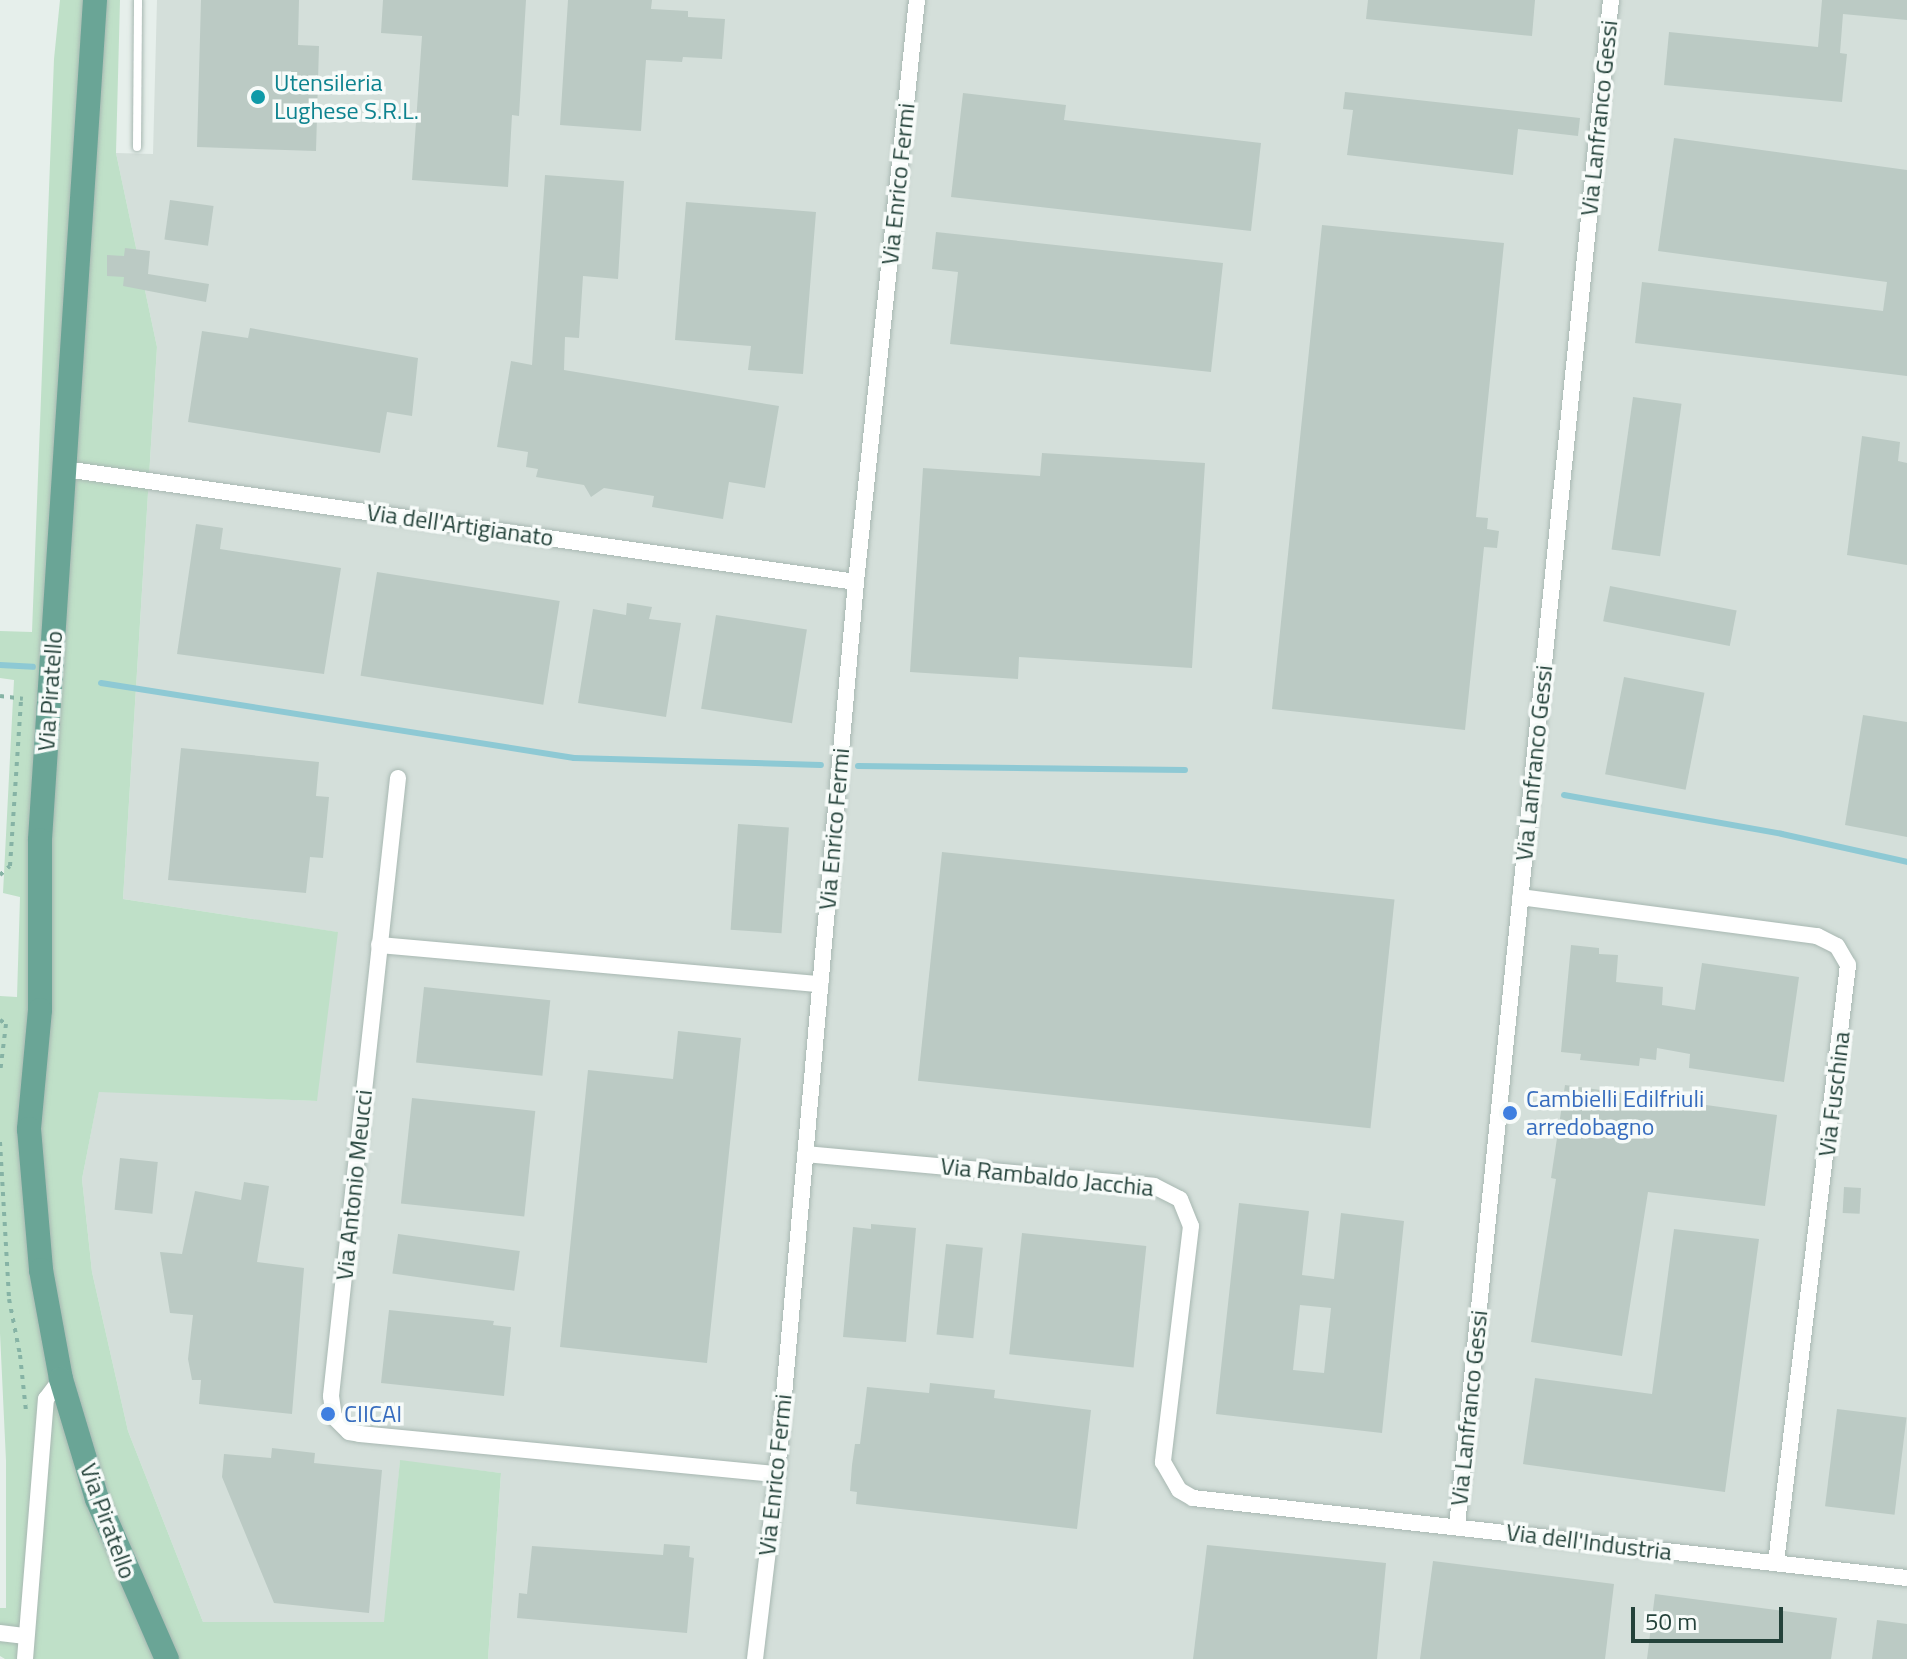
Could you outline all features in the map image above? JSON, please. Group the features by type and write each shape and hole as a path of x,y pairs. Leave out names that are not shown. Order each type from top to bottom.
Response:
{"main road":[{"name":"Via Piratello","path":"95,0 49,702 39,878 40,1010 29,1129 41,1270 61,1379 97,1499 167,1659"}],"street":[{"name":"Via Enrico Fermi","path":"755,1659 777,1474 856,582 917,0"},
{"name":"Via Lanfranco Gessi","path":"1457,1526 1611,0"},
{"name":"Via dell'Artigianato","path":"65,469 856,582"},
{"path":"398,778 379,945 820,984"},
{"name":"Via Fuschina","path":"1520,897 1817,936 1837,946 1848,965 1776,1563"},
{"name":"Via Antonio Meucci","path":"379,945 331,1396 334,1417 349,1432 360,1434 777,1474"},
{"name":"Via Rambaldo Jacchia","path":"805,1154 1154,1186 1180,1199 1191,1226 1163,1446"},
{"name":"Via Piratello","path":"25,1659 46,1399 61,1379"},
{"name":"Via dell'Industria","path":"1163,1446 1169,1477 1193,1498 1907,1578"},
{"path":"0,1633 26,1636"}],"lane":[{"path":"137,147 138,0"}],"path":[{"path":"0,696 49,702"},
{"path":"0,875 10,866 21,699"},
{"path":"0,1020 6,1024 0,1073"},
{"path":"0,1142 7,1270 20,1355 25,1425"}],"shaded area":[{"path":"157,0 1907,0 1907,1659 488,1659 501,1473 400,1461 385,1622 203,1622 128,1431 92,1272 82,1179 99,1091 316,1101 337,932 123,899 157,347 116,153 153,154"}],"green space":[{"path":"60,0 120,0 116,153 157,347 123,899 338,932 317,1101 99,1092 82,1179 92,1272 128,1431 203,1622 384,1622 400,1460 501,1473 488,1659 5,1659 0,1656 0,1608 6,1608 6,1461 0,1333 0,996 17,997 20,897 3,893 14,680 0,678 0,631 32,632 54,59"}],"building":[{"name":"Utensileria Lughese S.R.L.","path":"201,0 299,0 298,45 319,46 316,151 197,147"},
{"path":"383,0 526,0 519,116 512,115 508,187 412,180 422,36 381,33"},
{"path":"568,0 652,0 651,9 688,11 688,17 725,19 722,59 683,57 682,62 646,60 641,131 560,125"},
{"path":"1368,0 1535,0 1532,36 1366,19"},
{"path":"1822,0 1907,0 1907,20 1843,14 1840,53 1847,54 1842,102 1664,85 1669,32 1818,47"},
{"path":"1345,92 1580,118 1578,136 1518,129 1513,175 1347,155 1353,110 1343,109"},
{"path":"963,93 1066,105 1064,120 1261,143 1251,231 951,197"},
{"path":"1674,138 1907,170 1907,376 1635,343 1642,282 1883,311 1887,282 1658,251"},
{"path":"545,175 624,181 618,279 583,276 579,338 565,337 564,370 779,406 765,488 729,482 723,519 652,507 654,496 604,488 591,497 584,485 536,477 538,469 526,467 528,452 497,447 511,361 532,365"},
{"path":"170,200 214,206 208,246 164,240"},
{"path":"686,202 816,212 803,374 748,370 751,346 675,340"},
{"path":"1322,225 1504,243 1476,517 1488,518 1487,529 1499,531 1497,548 1484,547 1465,730 1272,709"},
{"path":"936,232 1223,263 1211,372 950,344 958,272 932,269"},
{"path":"125,248 150,251 148,274 209,284 206,302 123,286 124,277 107,276 107,255 124,256"},
{"path":"250,328 418,358 412,416 387,412 380,453 188,422 202,331 248,338"},
{"path":"1633,397 1682,404 1660,556 1612,550"},
{"path":"1862,436 1900,442 1898,461 1907,463 1907,565 1847,555"},
{"path":"1042,453 1205,463 1192,668 1019,657 1018,679 910,672 923,468 1040,476"},
{"path":"196,524 223,528 220,549 341,568 324,674 177,654"},
{"path":"377,572 560,601 543,705 361,676"},
{"path":"1610,586 1737,611 1730,646 1603,621"},
{"path":"627,603 652,607 649,619 681,623 666,717 578,703 593,609 626,615"},
{"path":"716,615 807,629 792,723 701,709"},
{"path":"1624,677 1704,693 1686,790 1605,774"},
{"path":"1863,715 1907,722 1907,837 1845,825"},
{"path":"181,748 319,762 316,796 329,797 323,858 310,857 306,893 168,880"},
{"path":"738,824 789,828 781,933 731,930"},
{"path":"942,852 1395,900 1370,1128 918,1081"},
{"path":"1571,945 1599,948 1599,954 1618,955 1616,982 1663,987 1662,1005 1695,1010 1702,963 1799,977 1784,1082 1689,1068 1690,1054 1657,1048 1656,1060 1640,1058 1639,1066 1580,1060 1581,1054 1561,1052"},
{"path":"424,987 550,1000 542,1076 416,1063"},
{"path":"678,1031 741,1038 707,1363 560,1347 588,1070 673,1079"},
{"path":"1565,1085 1777,1115 1765,1206 1648,1192 1622,1356 1531,1342 1556,1179 1551,1178"},
{"path":"412,1098 535,1111 524,1216 401,1203"},
{"path":"120,1158 158,1162 152,1214 115,1210"},
{"path":"244,1182 269,1186 257,1262 304,1268 292,1414 199,1404 201,1380 192,1380 188,1359 193,1315 170,1313 160,1252 182,1254 195,1191 241,1200"},
{"path":"1844,1187 1861,1188 1860,1214 1843,1213"},
{"path":"1239,1203 1309,1211 1302,1275 1334,1279 1341,1213 1404,1221 1382,1433 1216,1414","holes":["1300,1305 1331,1308 1324,1373 1293,1370"]},
{"path":"871,1224 916,1228 906,1342 843,1337 853,1227 871,1229"},
{"path":"1674,1229 1759,1239 1725,1492 1523,1464 1535,1378 1652,1394"},
{"path":"1022,1233 1146,1246 1134,1367 1009,1354"},
{"path":"398,1234 520,1251 514,1291 392,1274"},
{"path":"946,1244 983,1248 973,1338 936,1335"},
{"path":"389,1310 494,1321 493,1325 511,1327 504,1396 381,1383"},
{"path":"930,1383 995,1390 994,1398 1091,1410 1077,1529 856,1504 857,1492 850,1491 852,1465 855,1444 860,1444 867,1387 929,1393"},
{"path":"1837,1409 1906,1418 1895,1515 1825,1506"},
{"path":"272,1448 315,1453 314,1463 382,1470 369,1613 274,1603 222,1477 224,1454 271,1458"},
{"path":"664,1544 690,1546 689,1557 694,1558 687,1633 517,1618 519,1593 527,1594 532,1546 663,1555"},
{"path":"1207,1545 1386,1563 1377,1659 1193,1659"},
{"path":"1433,1561 1614,1584 1605,1659 1420,1659"},
{"path":"1655,1594 1837,1618 1831,1659 1647,1659"},
{"path":"1877,1620 1907,1624 1907,1659 1872,1659"}],"waterway":[{"path":"0,665 33,667"},
{"path":"101,683 574,758 821,765"},
{"path":"858,766 1185,770"},
{"path":"1564,795 1782,834 1907,862"}],"place":[{"name":"Utensileria Lughese S.R.L.","path":"258,97"},
{"name":"Cambielli Edilfriuli arredobagno","path":"1510,1113"},
{"name":"CIICAI","path":"328,1414"}]}
